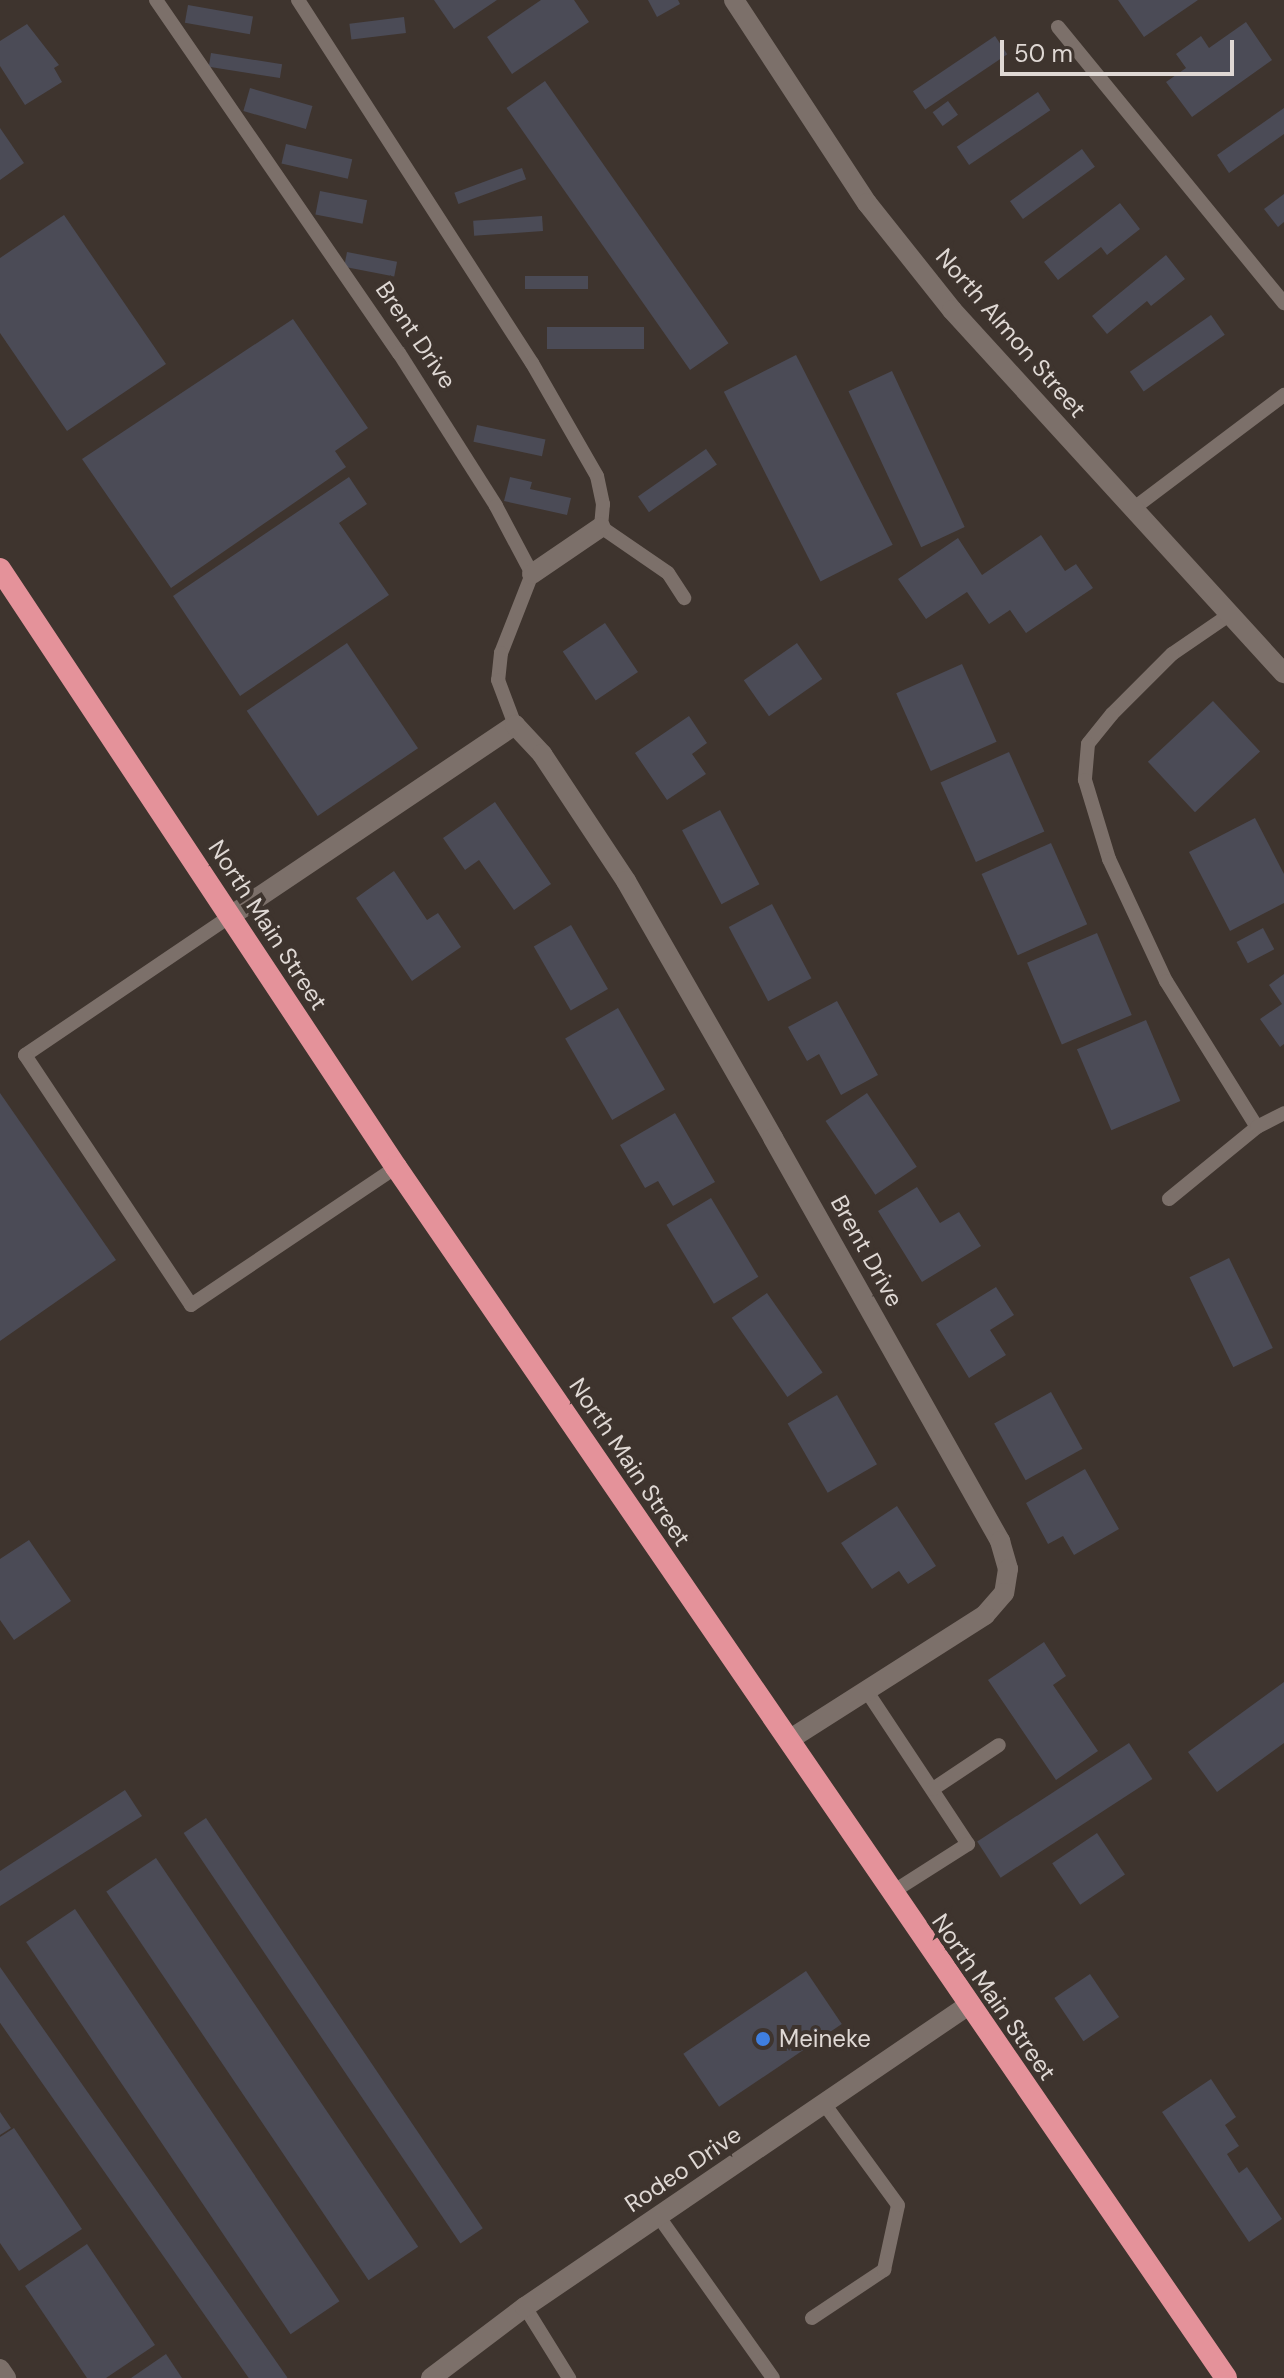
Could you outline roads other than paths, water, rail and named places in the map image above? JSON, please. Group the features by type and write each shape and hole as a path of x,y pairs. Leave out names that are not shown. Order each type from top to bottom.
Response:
{"highway":[{"name":"North Main Street","path":"0,569 396,1167 789,1740 967,2006 1226,2378"}],"street":[{"name":"North Almon Street","path":"734,0 867,203 952,310 1284,673"},
{"path":"532,574 601,527"},
{"path":"232,915 515,725"},
{"name":"Brent Drive","path":"515,725 542,754 626,881 1000,1541 1008,1569 1004,1593 985,1615 789,1740"},
{"name":"Rodeo Drive","path":"431,2378 525,2307 967,2006"},
{"path":"0,2369 6,2378"}],"lane":[{"name":"Brent Drive","path":"156,0 399,353 496,506 532,574 501,653 498,680 515,725"},
{"path":"298,0 532,363 597,476 603,504 601,527 668,573 684,598"},
{"path":"1058,27 1284,303"},
{"path":"1134,508 1284,395"},
{"path":"1229,615 1172,654 1112,714 1088,744 1085,780 1109,859 1166,981 1257,1127"},
{"path":"232,915 25,1055 191,1305 396,1167"},
{"path":"1169,1199 1257,1127 1284,1113"},
{"path":"866,1690 968,1844 891,1893"},
{"path":"933,1789 999,1745"},
{"path":"812,2318 884,2270 898,2205 825,2105"},
{"path":"659,2217 773,2378"},
{"path":"525,2307 569,2378"}],"place":[{"name":"Meineke","path":"763,2039"}]}
